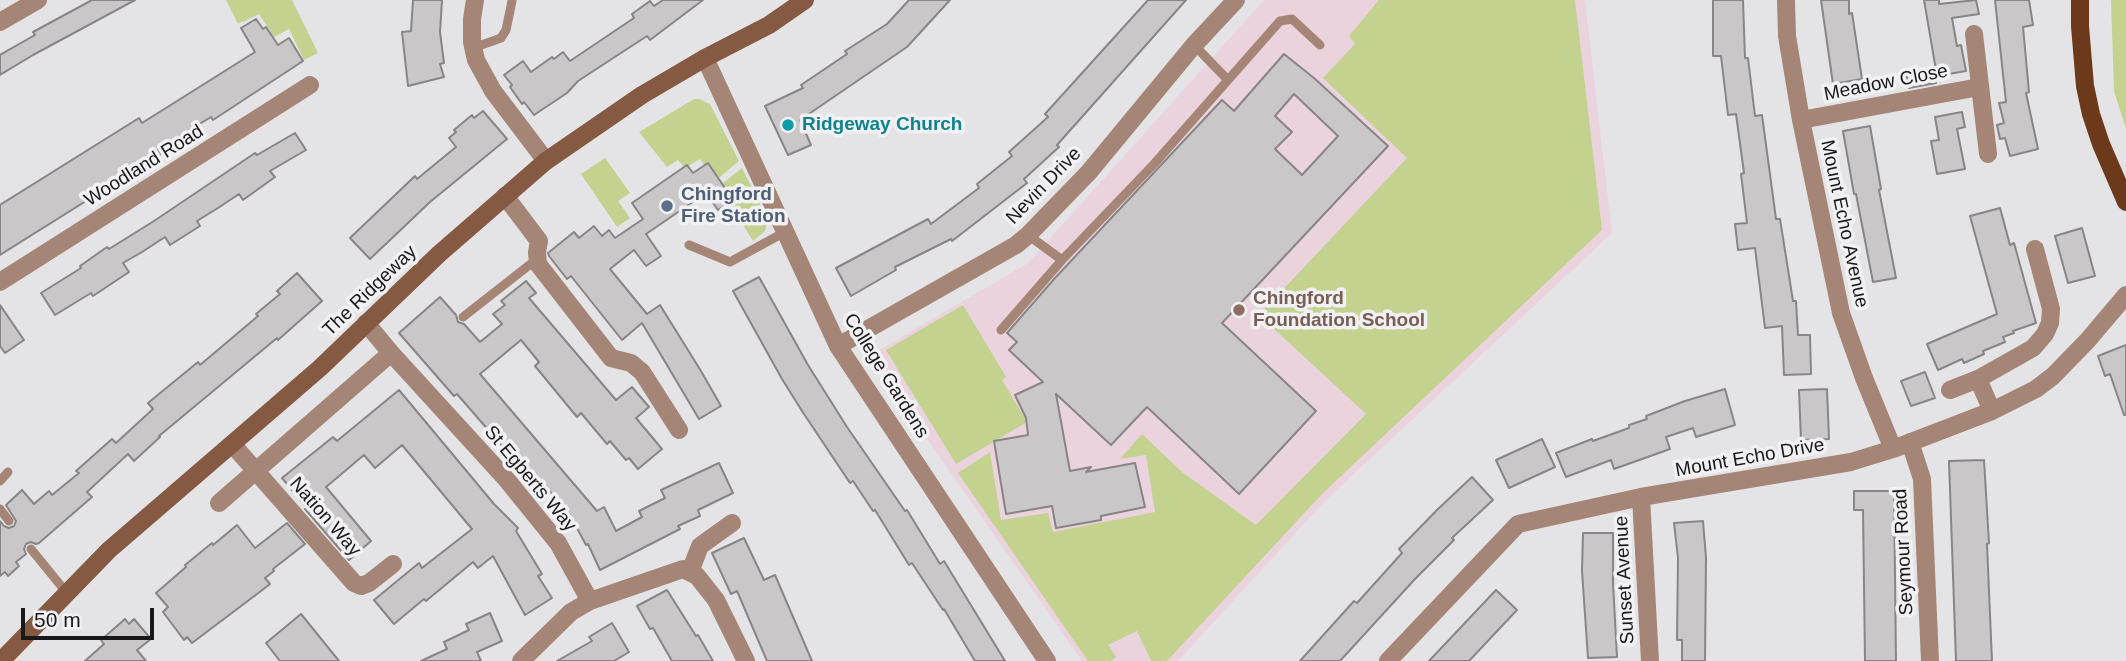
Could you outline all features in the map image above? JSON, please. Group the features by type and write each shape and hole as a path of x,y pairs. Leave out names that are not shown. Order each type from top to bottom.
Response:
{"main road":[{"name":"The Ridgeway","path":"1,661 66,592 139,522 320,368 439,254 546,161 642,95 769,25 805,0"},
{"path":"2080,0 2085,86 2091,114 2126,202"}],"street":[{"path":"475,0 472,19 473,48 483,74 546,161"},
{"name":"Nevin Drive","path":"838,346 1016,245 1028,235 1089,172 1194,45 1236,0"},
{"name":"Mount Echo Avenue","path":"1786,0 1787,36 1801,120 1841,313 1864,378 1901,445"},
{"path":"0,22 32,2"},
{"name":"Meadow Close","path":"1974,34 1988,154"},
{"name":"College Gardens","path":"705,58 838,346 1047,661"},
{"name":"Woodland Road","path":"0,282 310,85"},
{"name":"Meadow Close","path":"1801,120 1979,87"},
{"path":"505,196 538,241 538,264 611,358 631,363 642,372 679,430"},
{"path":"1950,390 1978,379 2033,348 2045,334 2050,323 2051,309 2035,249"},
{"name":"Mount Echo Drive","path":"1388,661 1518,524 1641,497 1851,462 1992,411 2053,376 2111,315 2126,295"},
{"name":"St Egberts Way","path":"366,323 507,480 558,543 590,601"},
{"path":"219,503 391,353"},
{"path":"1978,379 1992,411"},
{"name":"Nation Way","path":"233,444 354,583 361,586 369,583 393,564"},
{"name":"Seymour Road","path":"1901,445 1922,479 1930,661"},
{"name":"Sunset Avenue","path":"1641,497 1650,661"},
{"path":"690,572 700,546 732,523"},
{"path":"521,661 571,612 590,601 683,569 704,583 716,600 746,661"}],"lane":[{"path":"473,48 501,38 506,30 512,1"},
{"path":"1001,330 1062,260 1154,164 1279,21 1292,19 1320,45"},
{"path":"1194,45 1227,79"},
{"path":"689,245 730,262 785,232"},
{"path":"1028,235 1062,260"},
{"path":"463,317 537,259"},
{"path":"0,481 8,472"},
{"path":"0,509 9,521"},
{"path":"31,549 66,592"}],"shaded area":[{"name":"Chingford Foundation School","path":"1264,0 1585,0 1612,233 1325,501 1178,661 1082,661 869,356 1028,263"}],"green space":[{"path":"226,0 292,0 318,53 304,60 289,29 274,37 259,14 238,24"},
{"path":"1379,0 1575,0 1602,230 1322,494 1167,661 1151,661 1137,631 1108,645 1116,657 1111,661 1088,661 958,473 990,452 1001,520 1048,513 1053,532 1155,512 1146,455 1120,459 1142,434 1182,472 1256,525 1366,414 1259,315 1407,158 1323,78 1355,44 1349,36"},
{"path":"2111,0 2126,0 2126,129 2114,91"},
{"path":"694,99 710,104 739,161 715,181 700,159 685,168 678,160 667,167 639,132"},
{"path":"605,158 630,193 618,201 630,218 617,227 581,174"},
{"path":"742,168 768,220 765,231 753,241 719,186"},
{"path":"963,305 1006,377 1002,380 1027,422 956,464 886,350"}],"building":[{"path":"92,0 135,0 0,75 0,55 35,35 33,32"},
{"path":"413,0 442,0 440,32 444,63 440,64 444,77 408,86 402,32 411,31"},
{"path":"663,0 703,0 650,40 647,36 578,81 567,93 534,115 510,87 512,85 504,75 523,61 531,72 563,52 570,61 634,18 632,14 650,1 654,6"},
{"path":"909,0 950,0 907,47 800,120 811,145 788,155 765,106 803,88 801,85 847,54 845,51 887,24"},
{"path":"1148,0 1186,0 1057,145 1059,147 1024,179 1027,183 952,241 951,239 895,267 896,270 851,296 836,268 928,219 931,224 979,188 977,184 1012,156 1009,152 1048,117 1045,114"},
{"path":"1713,0 1743,0 1745,58 1748,58 1755,116 1762,115 1776,219 1780,219 1793,301 1796,301 1798,335 1810,335 1811,374 1784,375 1782,326 1765,328 1755,248 1738,250 1735,224 1747,223 1741,174 1744,173 1736,114 1728,115 1721,56 1713,56"},
{"path":"1821,0 1849,0 1849,14 1852,13 1862,79 1833,84"},
{"path":"1924,0 1939,0 1939,4 1976,0 1979,14 1952,18 1957,46 1961,45 1966,71 1937,76"},
{"path":"1995,0 2029,0 2033,25 2023,27 2029,92 2026,93 2038,149 2010,156 2005,138 2000,139 1997,125 2004,123 1999,103 2006,102"},
{"path":"256,19 263,29 266,27 278,45 289,38 303,61 213,120 211,117 158,149 161,154 0,255 0,205 139,118 142,123 255,52 241,28"},
{"path":"1284,54 1388,146 1222,323 1316,411 1239,494 1147,407 1111,445 1056,394 1070,471 1091,467 1086,472 1135,463 1145,507 1101,516 1101,520 1056,528 1052,506 1006,514 994,441 1028,435 1026,418 1015,395 1043,382 1009,350 1017,342 1007,333 1222,100 1234,111","holes":["1294,94 1338,136 1302,175 1275,149 1292,132 1275,116"]},
{"path":"1933,68 1936,83 1909,88 1906,73"},
{"path":"483,111 507,139 430,202 370,259 350,238 415,176 417,179 456,147 449,138 456,132 454,130 472,115 474,118"},
{"path":"1962,112 1965,127 1957,129 1965,169 1937,174 1931,141 1939,140 1935,117"},
{"path":"1870,126 1896,278 1873,282 1843,131"},
{"path":"295,133 306,150 270,171 275,177 243,200 239,194 197,221 200,226 170,245 165,237 123,263 129,272 93,296 91,293 55,315 41,293 81,268 80,266 107,247 109,249 154,221 255,153 257,155"},
{"path":"708,163 733,200 718,210 706,193 646,234 661,256 646,266 634,250 610,269 647,314 660,305 701,371 721,406 699,419 642,323 622,340 571,276 567,279 548,253 574,232 579,238 594,226 602,236 609,230 615,238 643,219 632,203 687,165 693,173"},
{"path":"2000,208 2010,245 2014,243 2036,323 2013,331 2014,333 2003,337 2005,342 1983,351 1984,354 1964,363 1962,359 1938,370 1927,344 1997,314 1970,216"},
{"path":"2082,228 2095,276 2068,283 2055,236"},
{"path":"297,273 322,301 159,436 134,461 128,454 87,492 92,497 39,543 26,544 26,554 16,562 19,566 8,576 5,572 0,576 0,521 9,528 14,526 16,521 6,505 22,490 34,504 49,491 52,495 79,473 76,471 112,439 116,443 153,409 148,403 198,362 200,365 258,316 256,314 280,294 277,291"},
{"path":"759,277 808,365 847,427 905,511 907,510 940,564 944,561 1005,661 975,661 944,609 912,563 909,565 875,510 873,511 853,481 850,483 802,411 733,291"},
{"path":"526,281 536,293 529,298 616,400 632,387 649,407 636,418 662,449 638,469 629,458 626,460 610,441 607,444 581,413 577,417 535,366 539,362 521,340 480,374 597,511 604,507 616,531 642,517 639,511 665,498 661,490 719,463 733,493 698,510 700,516 678,526 680,529 600,570 570,515 547,488 543,493 457,394 454,396 399,333 440,297 456,315 458,322 464,324 480,342 502,324 493,314 505,305 501,301"},
{"path":"0,305 24,340 5,353 0,346"},
{"path":"2126,345 2124,415 2110,374 2105,376 2098,356"},
{"path":"1925,372 1935,398 1911,406 1901,381"},
{"path":"1725,389 1735,425 1696,437 1693,428 1666,437 1670,449 1614,469 1611,460 1566,477 1556,453 1629,428 1629,425 1647,419 1646,416 1685,401"},
{"path":"1827,389 1829,439 1801,440 1799,390"},
{"path":"399,390 494,504 518,528 516,531 542,574 538,576 552,598 525,615 493,556 478,568 473,562 394,624 374,600 419,563 422,568 472,529 402,445 375,468 364,455 326,487 371,541 349,560 282,478 333,437 337,441"},
{"path":"1542,439 1555,467 1509,488 1496,460"},
{"path":"1984,460 1992,661 1956,661 1949,461"},
{"path":"1472,477 1493,500 1452,538 1454,540 1340,661 1300,661 1402,553 1399,549"},
{"path":"1854,491 1894,491 1896,661 1865,661 1863,510 1854,510"},
{"path":"1703,521 1706,558 1705,661 1682,661 1682,640 1677,640 1678,558 1674,523"},
{"path":"287,523 305,544 265,578 270,584 192,643 187,637 184,640 163,612 168,607 156,593 186,567 185,565 237,525 255,548"},
{"path":"1583,533 1613,533 1617,657 1588,658 1582,571"},
{"path":"744,538 764,580 775,575 812,661 767,661 737,591 731,594 712,553"},
{"path":"667,590 713,661 672,661 653,628 650,629 637,606"},
{"path":"1496,590 1517,610 1469,661 1429,661"},
{"path":"490,613 502,641 477,652 481,661 421,661 447,649 444,642 469,630 466,624"},
{"path":"301,614 339,661 280,661 266,643"},
{"path":"125,619 129,624 134,619 151,639 137,650 146,661 85,661 104,644 101,640"},
{"path":"612,623 629,652 614,661 557,661 592,641 589,637"}],"place":[{"name":"Ridgeway Church","path":"788,125"},
{"name":"Chingford Fire Station","path":"667,206"},
{"name":"Chingford Foundation School","path":"1239,310"}]}
